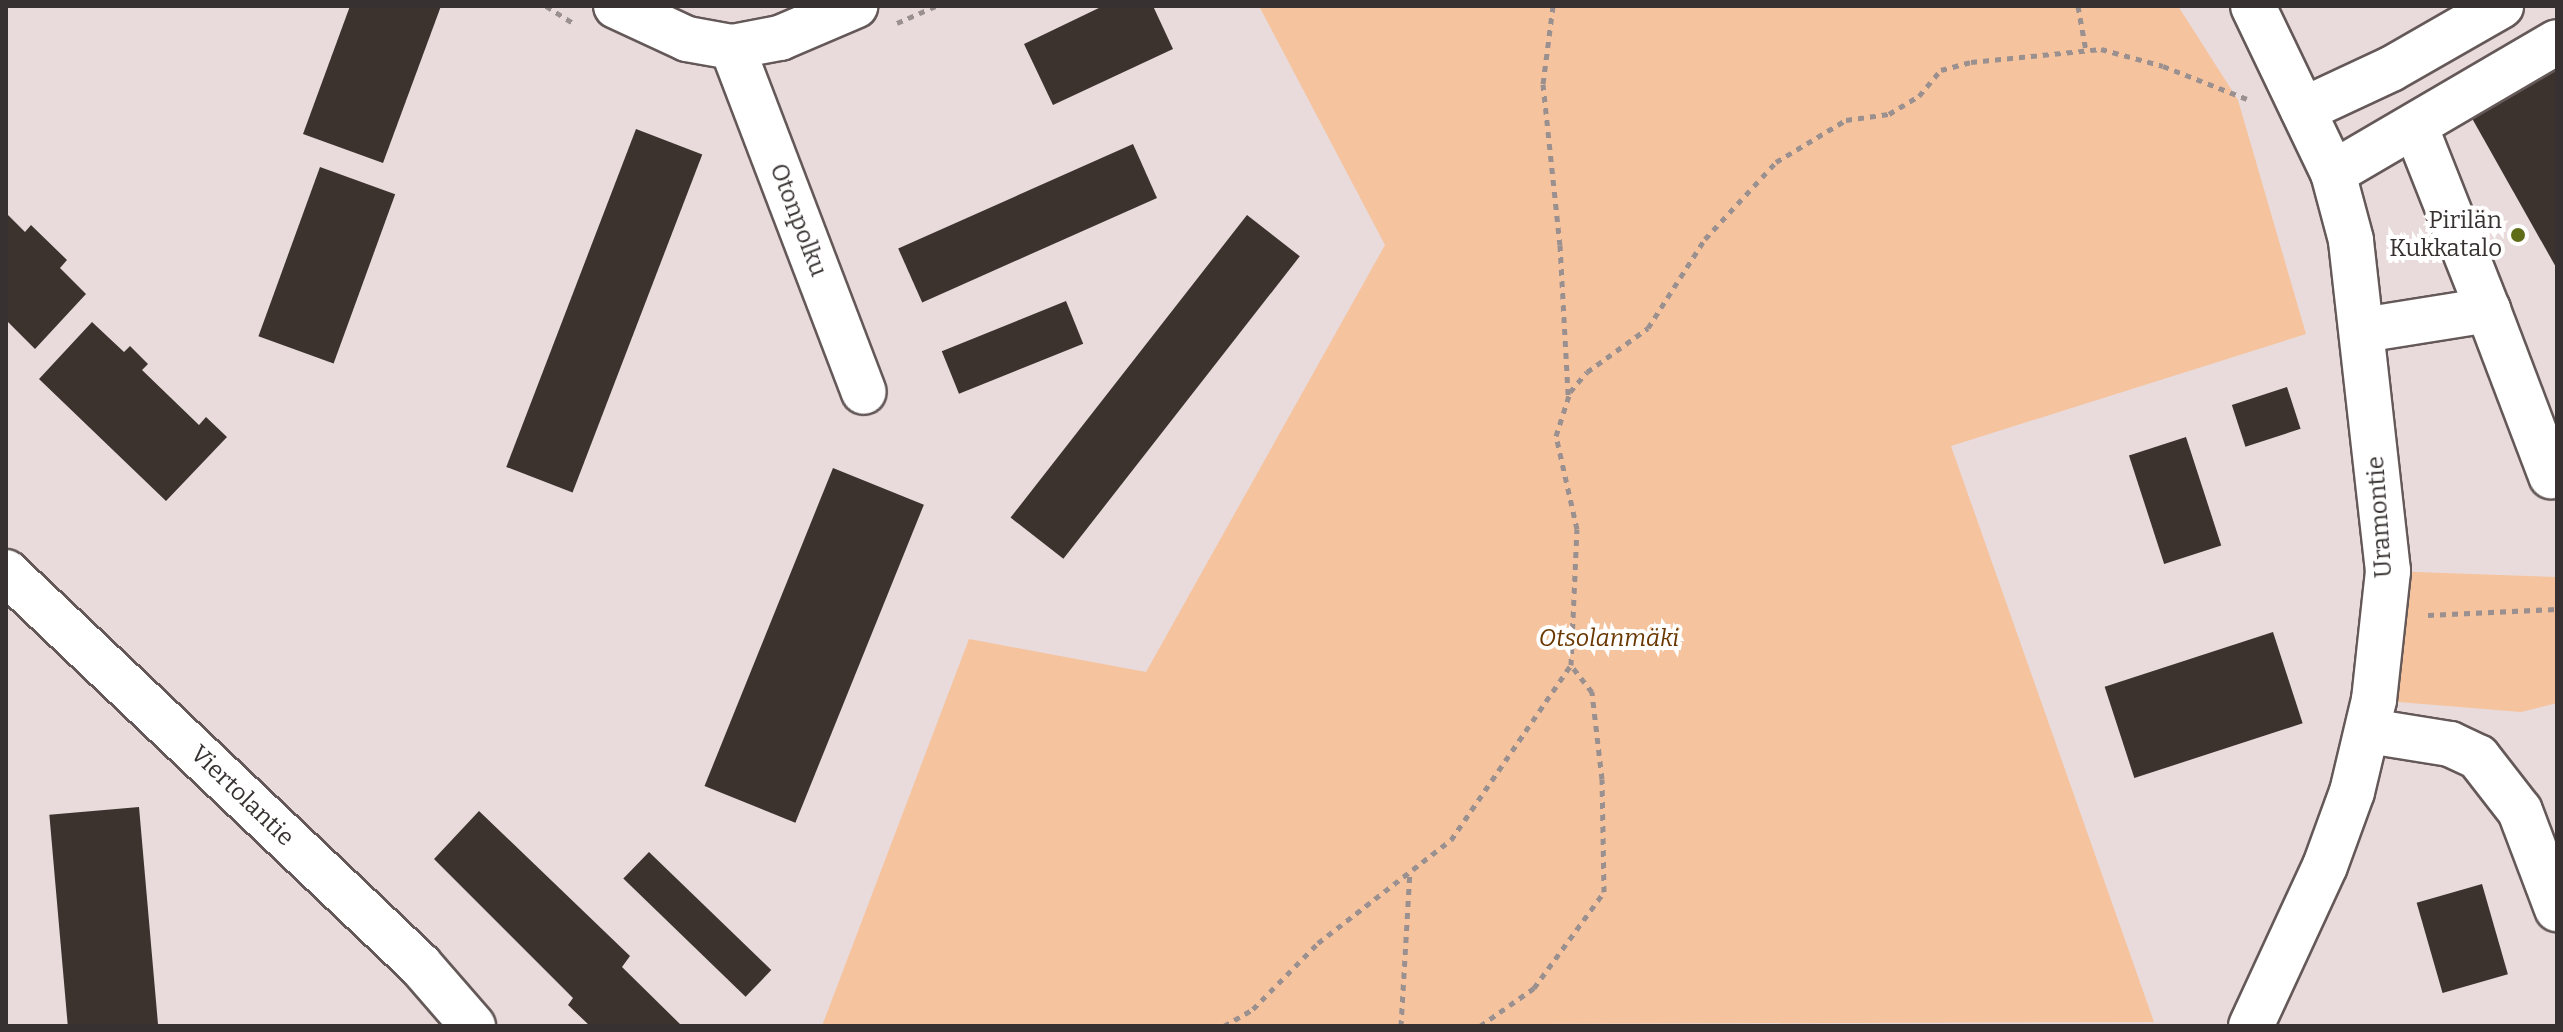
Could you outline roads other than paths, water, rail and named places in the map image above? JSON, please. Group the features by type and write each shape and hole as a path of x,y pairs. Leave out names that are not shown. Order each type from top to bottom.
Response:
{"street":[{"path":"616,6 687,39 732,47 780,38 855,6"},
{"name":"Uramontie","path":"2251,1026 2325,866 2369,731 2388,571 2351,240 2333,173 2253,6"},
{"path":"2303,110 2391,69 2501,6"},
{"path":"2333,173 2557,42"},
{"name":"Otonpolku","path":"732,47 864,392"},
{"path":"2415,126 2551,476"},
{"path":"2363,330 2488,310"},
{"name":"Viertolantie","path":"6,572 420,965 473,1026"},
{"path":"2369,731 2450,744 2478,757 2520,811 2557,909"}],"place":[{"name":"Pirilän Kukkatalo","path":"2518,235"}],"park label":[{"name":"Otsolanmäki","path":"1609,639"}]}
